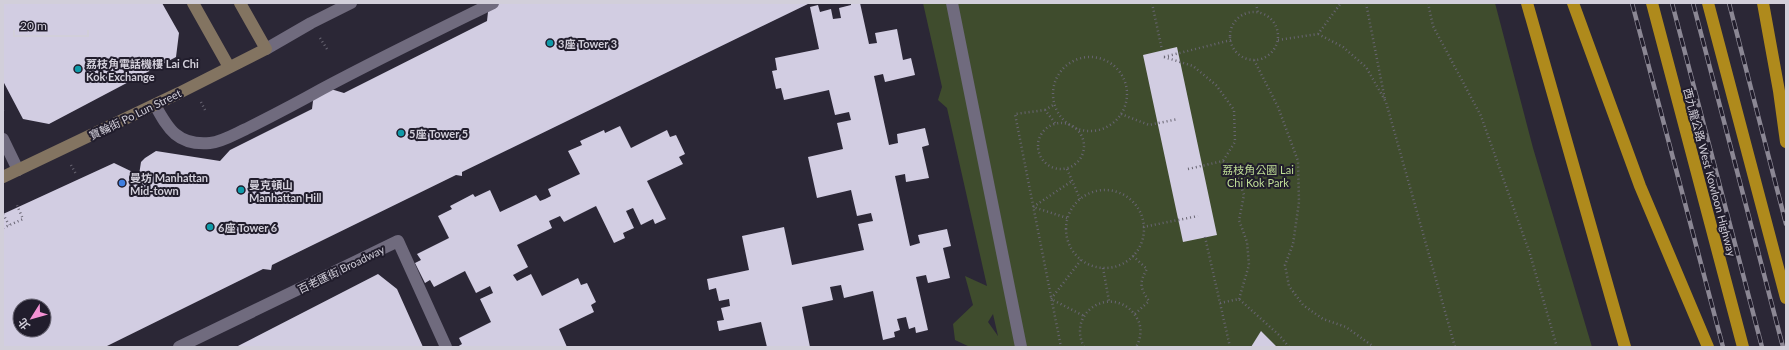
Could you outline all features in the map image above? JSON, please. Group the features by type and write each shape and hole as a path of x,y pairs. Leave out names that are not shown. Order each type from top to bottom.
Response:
{"highway":[{"path":"1527,3 1625,347"},
{"path":"1573,3 1640,186 1708,347"},
{"name":"西九龍公路 West Kowloon Highway","path":"1652,3 1743,347"},
{"path":"1708,3 1786,298"},
{"path":"1763,3 1779,91 1786,142"}],"street":[{"path":"194,3 229,67"},
{"path":"240,3 266,49"},
{"name":"寶輪街 Po Lun Street","path":"3,177 155,105 266,49 311,22 351,3"},
{"path":"155,105 165,123 174,134 191,142 210,143 228,138 358,70 493,3"},
{"path":"952,3 1021,347"},
{"path":"3,139 18,170"},
{"name":"百老匯街 Broadway","path":"179,347 398,241 446,347"}],"path":[{"path":"1152,3 1162,50"},
{"path":"1256,3 1258,13"},
{"path":"1318,34 1340,3"},
{"path":"1366,3 1386,102 1456,347"},
{"path":"1428,3 1433,26 1481,116 1530,254 1557,347"},
{"path":"1258,13 1271,19 1276,25 1278,40 1272,52 1267,56 1254,60 1242,57 1233,47 1231,33 1237,20 1243,15 1258,13"},
{"path":"1278,40 1318,34 1343,46 1366,67 1386,102"},
{"path":"1188,169 1223,161 1235,142 1234,110 1216,85 1193,66 1164,57 1231,40"},
{"path":"1055,104 1054,92 1056,80 1062,70 1072,62 1083,57 1095,57 1107,61 1117,68 1124,78 1127,90 1126,102 1121,114 1114,122 1105,128 1083,130 1073,126 1061,123 1055,124 1042,131 1039,138 1038,152 1046,165 1060,170 1074,165 1080,160 1084,145 1082,138 1073,126 1059,113 1055,104"},
{"path":"1254,60 1278,107 1298,161 1299,202 1293,244 1285,265 1289,286 1303,305 1323,319 1346,327 1374,347"},
{"path":"1055,104 1045,110 1015,114 1050,299 1061,347"},
{"path":"1045,110 1055,124"},
{"path":"1121,114 1149,125 1178,119"},
{"path":"1223,161 1236,171 1244,195 1240,220 1247,242 1249,265 1239,299"},
{"path":"1067,168 1080,199"},
{"path":"1033,207 1072,181"},
{"path":"1102,190 1114,191 1125,196 1135,205 1141,215 1143,227 1139,248 1133,256 1124,263 1114,267 1103,268 1091,266 1081,260 1073,252 1065,230 1067,218 1072,207 1080,199 1090,193 1102,190"},
{"path":"3,228 23,219 16,203"},
{"path":"1033,207 1067,218"},
{"path":"3,214 9,225"},
{"path":"1143,227 1198,216"},
{"path":"1205,237 1230,347"},
{"path":"1133,256 1147,269 1140,283 1143,292 1149,301 1135,314"},
{"path":"1050,299 1081,260"},
{"path":"1103,268 1108,301"},
{"path":"1050,299 1084,316"},
{"path":"1220,303 1239,299"},
{"path":"1239,299 1279,335 1289,347"},
{"path":"1084,347 1080,336 1080,326 1084,316 1090,308 1099,303 1108,301 1119,302 1128,307 1135,314 1139,323 1140,333 1136,347"}],"green space":[{"name":"荔枝角公園 Lai Chi Kok Park","path":"923,3 1495,3 1533,148 1592,347 970,347 955,340 953,324 973,305 965,276 987,286 947,108 938,100 942,87","holes":["993,314 998,336 988,322"]}],"building":[{"name":"荔枝角電話機樓 Lai Chi Kok Exchange","path":"3,3 162,3 179,33 176,57 49,124 23,119 3,81"},
{"name":"曼克頓山 Manhattan Hill","path":"489,3 810,3 462,172 462,176 456,175 272,265 271,270 263,269 105,347 3,347 3,214 114,163 139,175 141,162 156,151 220,161 230,150 312,109 314,93 324,87 344,93 487,21"},
{"path":"851,3 860,3 869,44 877,43 875,33 897,29 903,60 911,58 915,75 885,82 883,74 874,76 889,145 898,143 897,134 925,128 929,145 922,147 929,178 906,182 905,174 895,176 910,246 920,243 918,235 947,229 951,246 943,248 950,278 928,283 926,275 916,277 928,330 916,333 915,327 909,329 906,317 897,319 900,330 894,332 895,337 883,340 873,291 844,298 841,285 830,287 833,300 802,307 810,347 767,347 761,322 719,331 717,321 724,320 721,308 730,306 729,299 719,301 716,288 709,290 707,279 749,270 742,236 784,227 792,265 864,250 858,224 873,221 871,213 857,216 851,190 817,198 808,157 843,149 837,123 851,120 849,112 835,115 829,90 784,100 781,88 776,89 772,71 777,70 775,58 819,49 810,7 818,5 820,12 831,9 833,19 841,18 839,8 851,5"},
{"path":"1177,47 1217,235 1183,242 1143,55"},
{"path":"620,126 631,148 667,130 670,137 676,135 685,154 679,157 683,164 647,181 666,219 655,224 653,219 641,225 633,208 626,211 634,228 623,233 625,238 614,243 596,206 564,222 560,216 549,221 552,228 517,245 528,267 513,275 517,281 531,274 542,296 578,278 581,285 587,283 596,302 591,305 594,312 559,329 567,347 457,347 462,344 459,338 491,322 480,299 493,293 490,286 476,293 465,271 434,287 430,280 425,283 415,263 421,260 417,254 449,238 438,216 452,209 450,206 473,194 475,197 490,190 500,212 536,195 540,201 545,199 551,196 548,189 580,174 568,151 582,145 580,141 604,130 605,133"},
{"path":"378,274 397,289 423,347 236,347"},
{"path":"1261,331 1277,347 1251,347"}],"railway":[{"path":"1632,3 1723,347"},
{"path":"1672,3 1762,347"},
{"path":"1693,3 1783,347"},
{"path":"1729,3 1786,224"}],"place":[{"name":"3座 Tower 3","path":"550,43"},
{"name":"荔枝角電話機樓 Lai Chi Kok Exchange","path":"78,69"},
{"name":"5座 Tower 5","path":"401,133"},
{"name":"曼坊 Manhattan Mid-town","path":"122,183"},
{"name":"曼克頓山 Manhattan Hill","path":"241,190"},
{"name":"6座 Tower 6","path":"210,227"}]}
